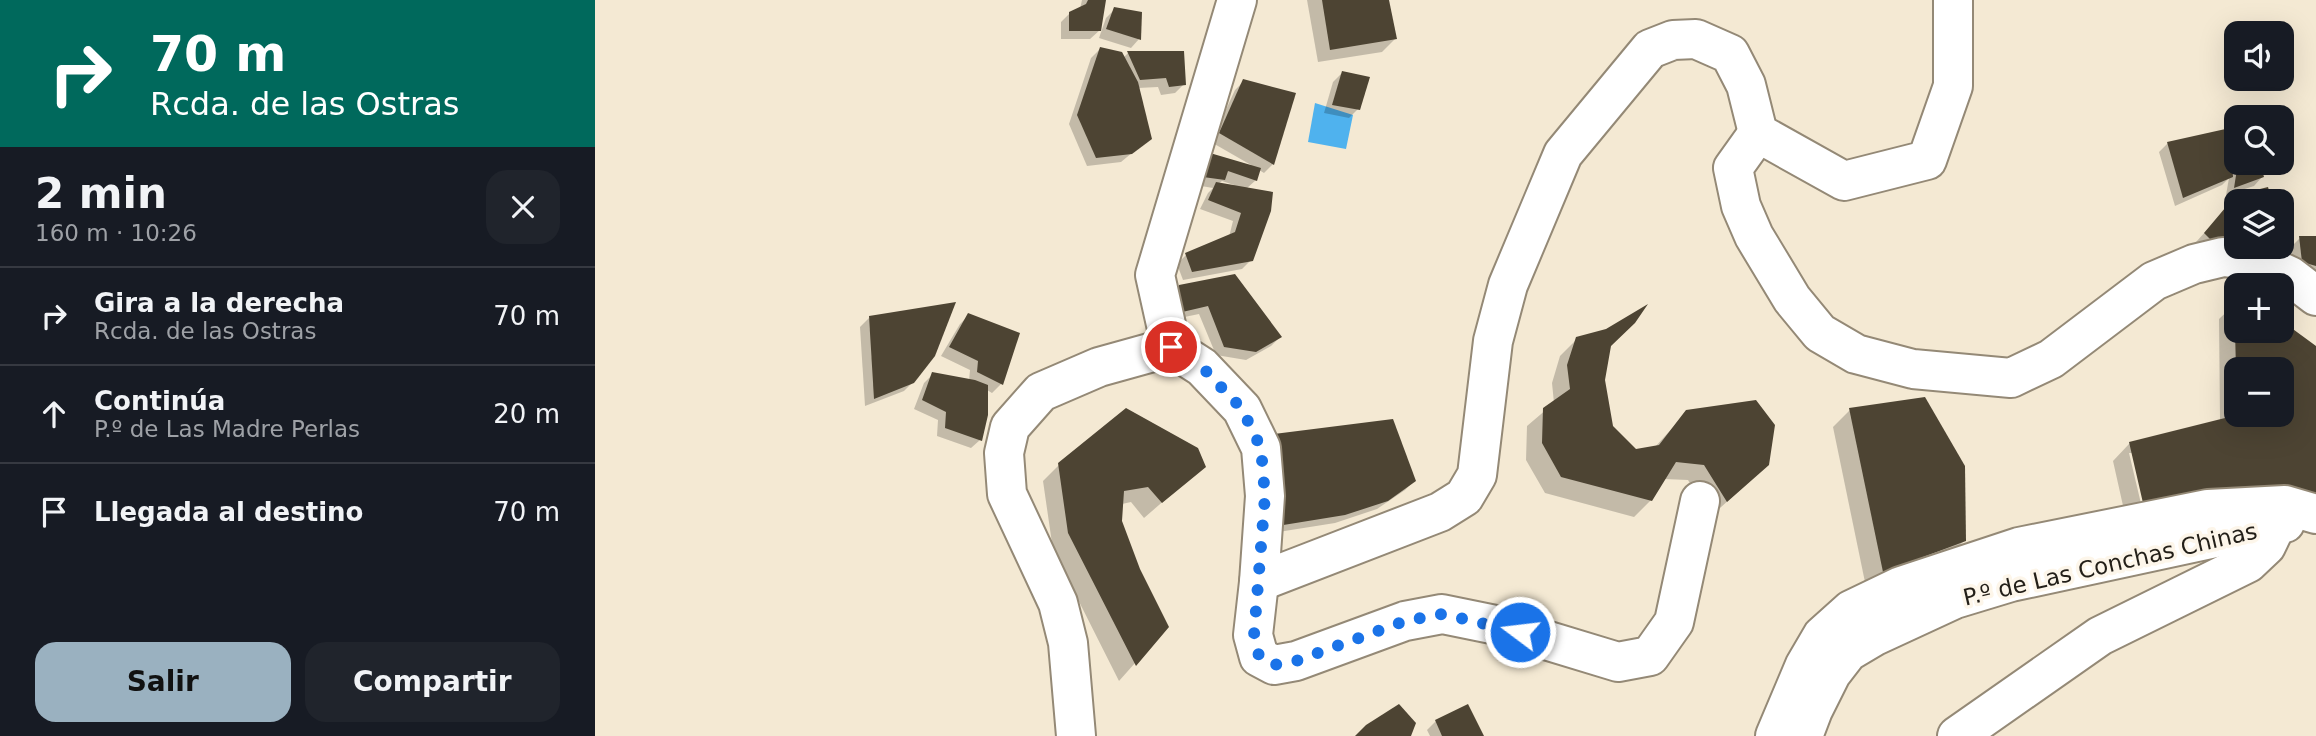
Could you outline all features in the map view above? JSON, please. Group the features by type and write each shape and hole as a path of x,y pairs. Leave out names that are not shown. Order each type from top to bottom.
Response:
{"street":[{"path":"1237,0 1155,275 1171,347 1202,367 1242,409 1261,448 1265,496 1254,635 1259,656 1274,665 1296,661 1405,621 1442,614 1496,625 1618,662 1650,656 1674,622 1700,501"},
{"path":"1259,582 1440,512 1464,497 1477,475 1493,341 1508,285 1563,155 1650,48 1673,40 1696,39 1730,54 1746,85 1758,133 1844,181 1927,160 1953,86 1954,0"},
{"path":"1758,133 1734,168 1741,206 1754,236 1792,299 1820,333 1856,354 1913,369 2011,378 2051,359 2154,281 2194,264 2223,257 2257,261 2290,276 2316,296"},
{"path":"1076,736 1068,643 1058,604 1007,494 1004,453 1010,426 1041,392 1099,367 1171,347"},
{"name":"P.º de Las Conchas Chinas","path":"1775,736 1805,665 1822,636 1851,610 1901,586 2019,547 2208,509 2297,514"},
{"path":"1957,736 2100,636 2248,563 2297,514"},
{"name":"P.º de Las Conchas Chinas","path":"1803,736 1831,674 1848,652 1875,636 1955,599 2011,582 2297,514"}],"water":[{"path":"1315,103 1353,115 1346,149 1308,142"}],"building":[{"path":"1088,0 1106,0 1101,31 1069,31 1069,12 1086,4"},
{"path":"1322,0 1389,0 1397,39 1330,50"},
{"path":"1114,7 1142,12 1141,40 1106,29"},
{"path":"1100,47 1122,52 1138,82 1152,139 1132,154 1096,158 1077,115"},
{"path":"1127,51 1184,51 1186,85 1169,87 1166,78 1140,80"},
{"path":"1342,71 1370,77 1360,110 1332,105"},
{"path":"1243,79 1296,93 1274,165 1219,133"},
{"path":"2224,129 2224,175 2233,177 2183,198 2167,142"},
{"path":"1210,153 1261,168 1257,181 1228,171 1225,180 1203,177"},
{"path":"2236,175 2263,175 2264,177 2234,188"},
{"path":"1216,182 1273,192 1271,211 1253,261 1192,272 1185,253 1235,232 1241,213 1208,200"},
{"path":"2224,209 2224,249 2220,249 2204,233"},
{"path":"2299,236 2316,236 2316,266 2302,262"},
{"path":"1235,274 1282,337 1256,352 1224,347 1208,306 1178,313 1179,285"},
{"path":"956,302 935,356 914,383 874,399 869,316"},
{"path":"1648,304 1635,323 1611,346 1605,380 1613,426 1636,449 1659,445 1686,410 1756,400 1775,425 1769,465 1727,502 1704,465 1676,462 1652,501 1561,477 1542,443 1543,408 1570,389 1567,365 1576,337 1606,329"},
{"path":"968,313 1020,333 1003,385 977,372 978,361 949,347"},
{"path":"2294,330 2316,346 2316,496 2143,503 2129,442 2224,418 2224,427 2294,427 2294,357 2236,357 2235,343 2294,343"},
{"path":"932,372 988,385 988,415 982,441 945,428 946,412 922,400"},
{"path":"1925,397 1965,466 1966,541 1883,572 1849,408"},
{"path":"1126,408 1198,448 1206,467 1162,503 1148,487 1124,491 1122,521 1140,569 1169,627 1136,666 1068,533 1058,463"},
{"path":"1393,419 1416,481 1388,501 1345,515 1271,527 1274,434"},
{"path":"1399,704 1416,723 1411,736 1355,736 1366,725"},
{"path":"1468,704 1484,736 1442,736 1435,720"}],"route":[{"path":"1171,347 1202,367 1242,409 1261,448 1265,496 1254,635 1259,656 1274,665 1296,661 1405,621 1442,614 1520,632"}]}
